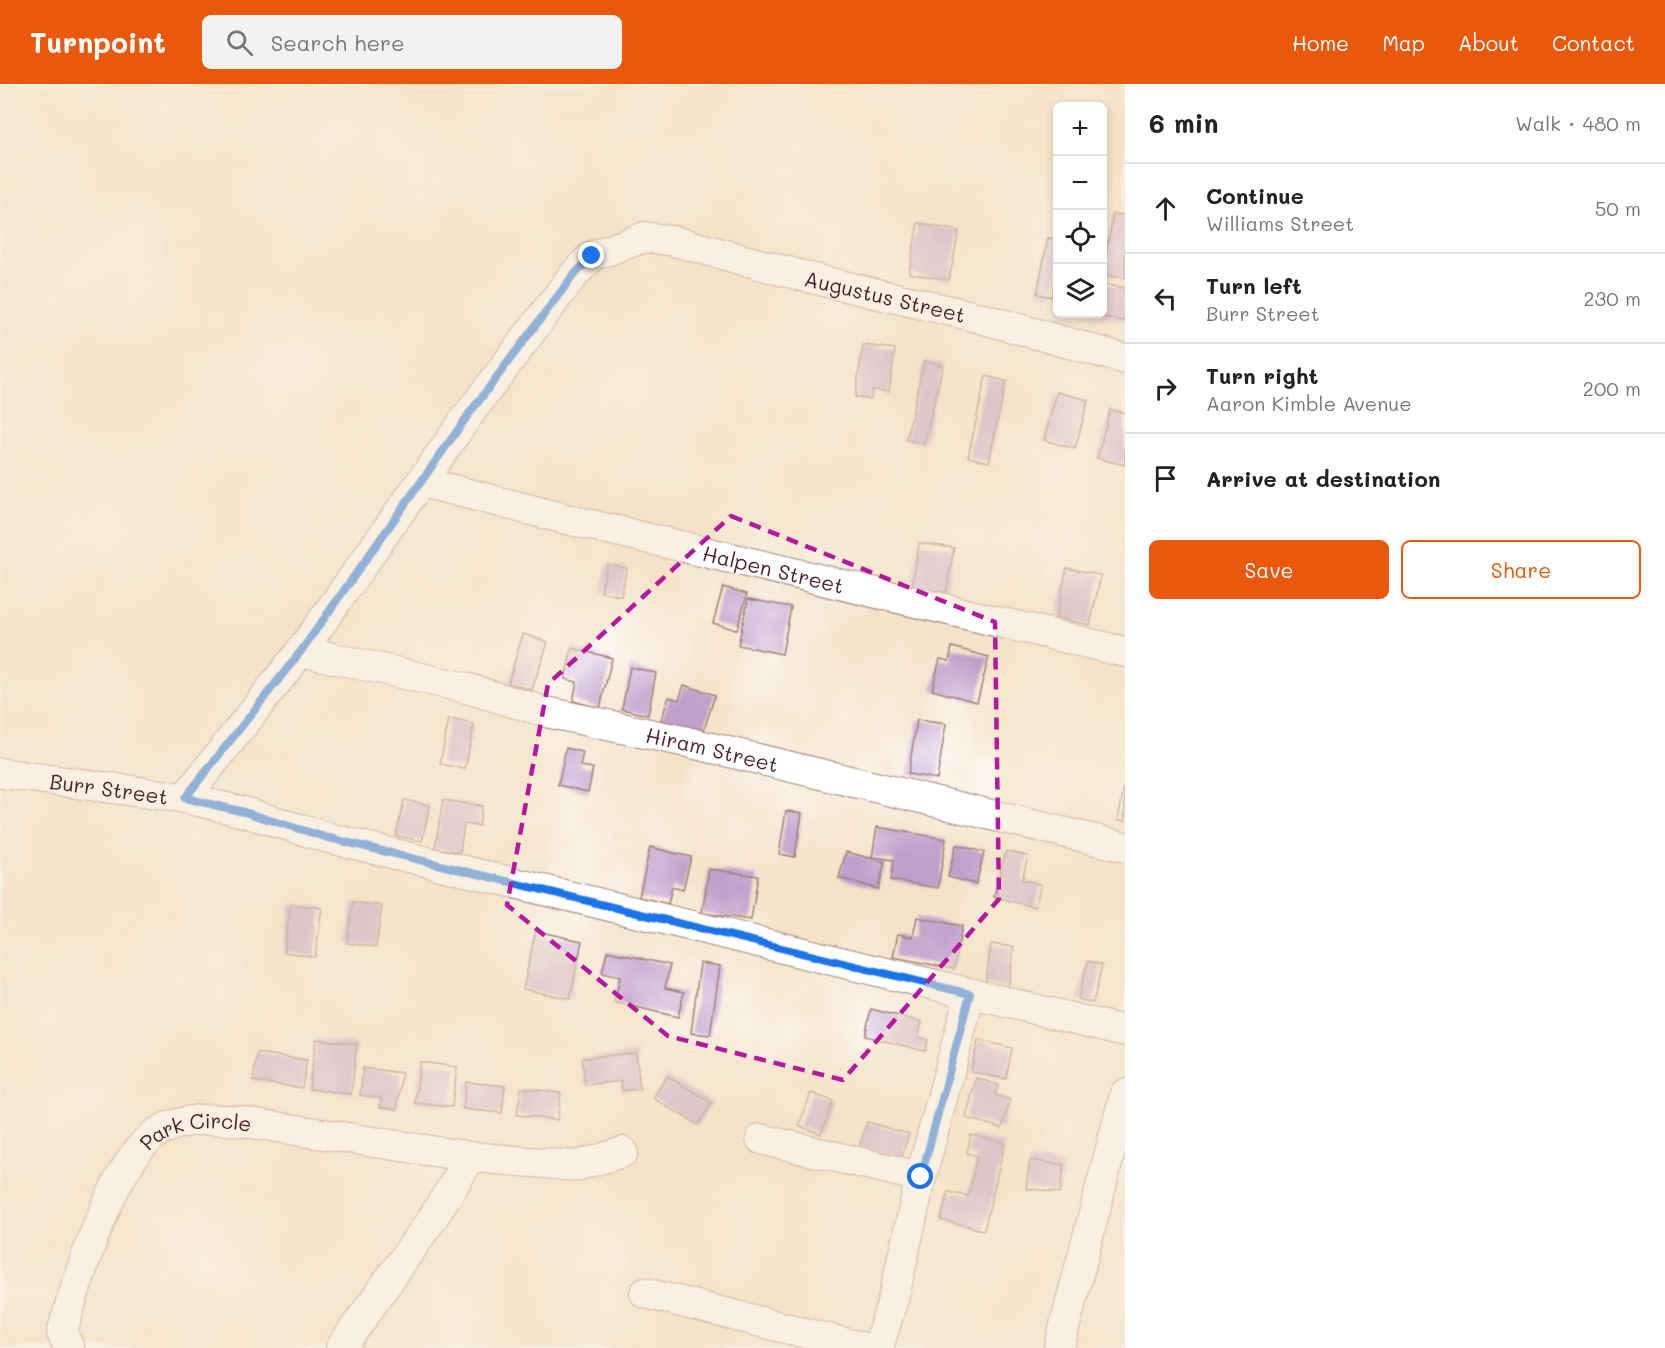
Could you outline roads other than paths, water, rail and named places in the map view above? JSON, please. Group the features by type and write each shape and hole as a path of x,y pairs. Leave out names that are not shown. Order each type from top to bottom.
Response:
{"street":[{"name":"Augustus Street","path":"422,482 572,277 592,256 645,237 674,241 810,278 977,317 1125,359"},
{"path":"185,798 301,651 422,482"},
{"name":"Halpen Street","path":"422,482 573,521 1125,652"},
{"name":"Hiram Street","path":"301,651 466,688 569,717 687,742 1125,847"},
{"name":"Burr Street","path":"0,773 185,798 244,812 325,837 1125,1031"},
{"path":"878,1348 894,1296 921,1177 970,994"},
{"path":"1059,1348 1125,1094"},
{"name":"Park Circle","path":"69,1348 62,1333 77,1281 121,1176 136,1152 156,1133 182,1122 210,1118 471,1157 577,1166 623,1152"},
{"path":"761,1139 921,1177"},
{"path":"341,1348 432,1220 471,1157"},
{"path":"645,1293 865,1348"}]}
